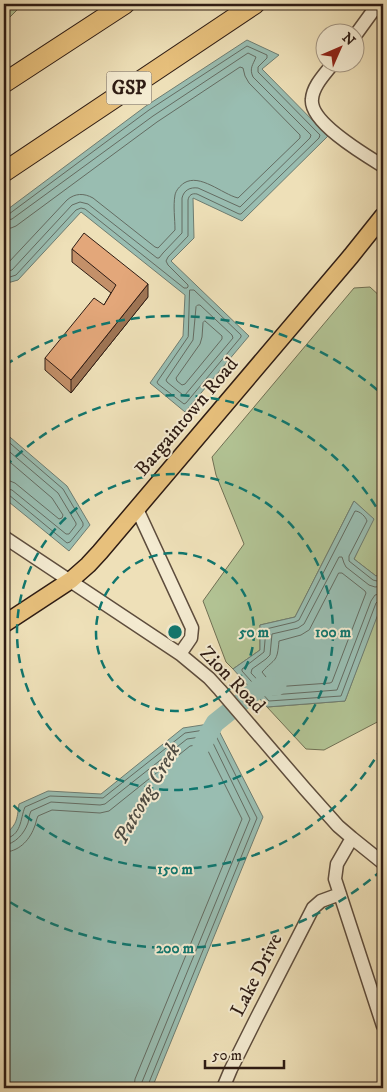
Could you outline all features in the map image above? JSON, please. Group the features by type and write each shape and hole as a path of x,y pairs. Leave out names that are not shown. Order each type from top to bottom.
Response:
{"highway":[{"path":"4,83 125,4"},
{"name":"GSP","path":"4,172 254,4"}],"main road":[{"name":"Bargaintown Road","path":"4,624 70,580 88,565 383,216"}],"street":[{"path":"364,23 378,4"},
{"path":"327,72 312,96 312,103 316,113 334,132 357,150 383,166"},
{"path":"137,509 192,628 191,638 180,654"},
{"name":"Zion Road","path":"4,537 180,654 209,678 322,808 352,838 383,863"},
{"path":"352,838 336,867 335,879 383,1026"},
{"name":"Lake Drive","path":"224,1088 231,1069 313,908 324,899 340,894"}],"green space":[{"path":"4,4 23,4 4,23"},
{"path":"370,287 383,299 383,574 376,576 354,559 373,519 354,501 295,617 260,625 260,650 233,669 226,662 203,601 244,544 216,475 212,457 354,288"},
{"path":"382,601 383,719 324,750 306,749 267,707 345,701"}],"water":[{"path":"247,40 279,55 262,69 328,136 242,221 193,198 194,238 171,261 249,336 185,412 150,383 183,336 185,295 81,212 18,280 4,284 4,212 146,106"},
{"path":"4,432 67,486 90,525 69,551 4,498"},
{"path":"354,501 374,519 354,559 376,576 383,574 383,601 345,701 267,707 233,669 260,650 260,625 295,617"},
{"path":"215,723 263,817 152,1088 4,1088 4,835 16,822 19,804 48,791 101,794 183,728"}],"building":[{"path":"84,233 148,284 71,380 45,358 94,298 104,305 116,285 72,249"}],"waterway":[{"name":"Patcong Creek","path":"202,745 215,723 260,687 277,686"}]}
